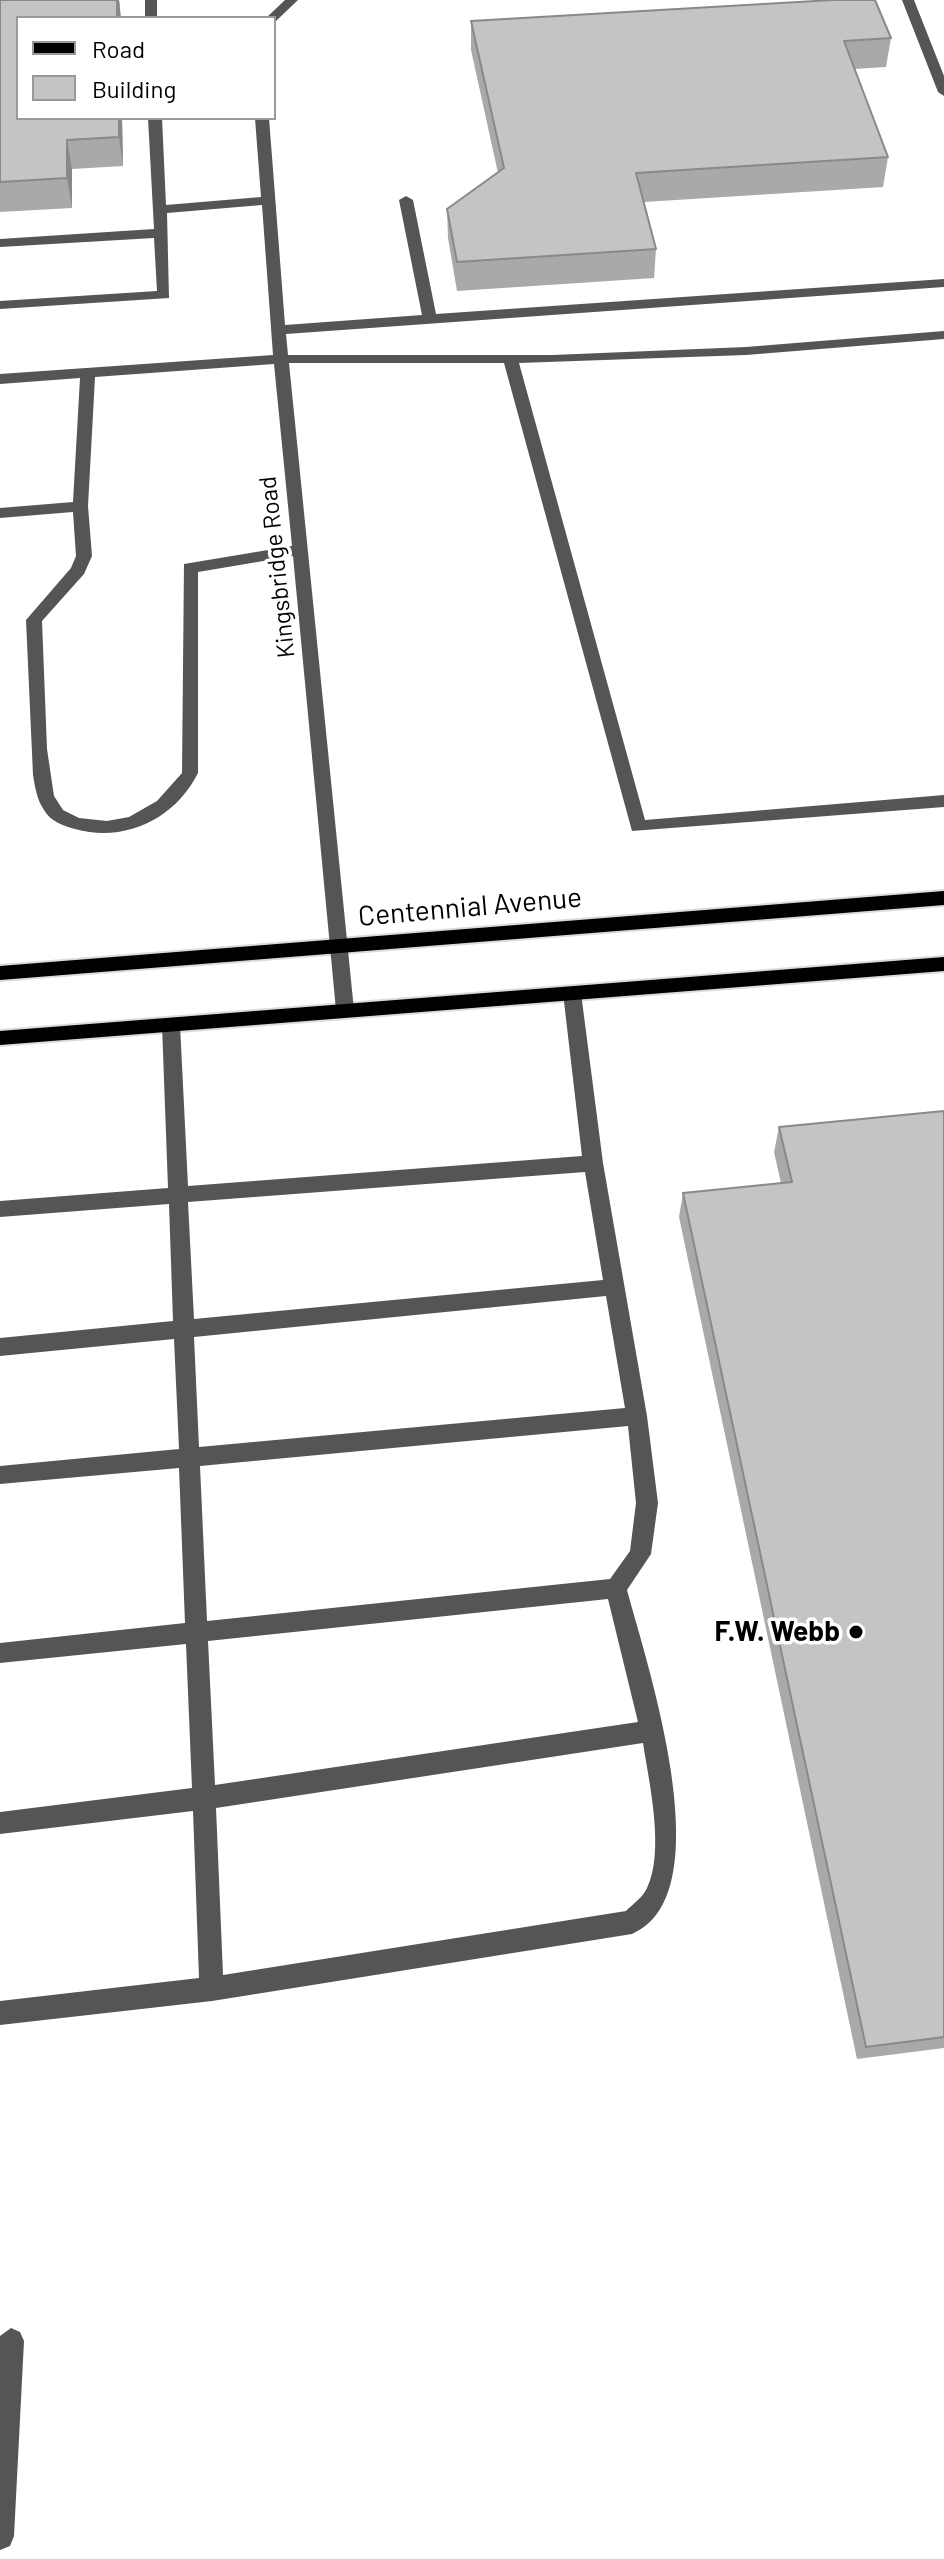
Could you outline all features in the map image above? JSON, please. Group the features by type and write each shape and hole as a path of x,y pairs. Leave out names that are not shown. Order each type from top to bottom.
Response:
{"main road":[{"name":"Centennial Avenue","path":"0,973 944,898"},
{"path":"0,1038 944,964"}],"street":[{"path":"274,16 292,0"},
{"path":"908,0 944,92"},
{"path":"0,305 164,295 155,120"},
{"name":"Kingsbridge Road","path":"262,120 278,330 345,1010"},
{"path":"162,209 269,200"},
{"path":"406,200 430,319"},
{"path":"0,243 162,233"},
{"path":"278,330 944,283"},
{"path":"0,379 281,359 510,359 746,351 944,335"},
{"path":"510,359 638,827 944,801"},
{"path":"88,373 80,506 84,556 63,589 38,612 34,620 43,788 50,807 65,820 120,826 139,821 164,806 186,782 190,773 190,568 300,550"},
{"path":"0,513 80,506"},
{"path":"0,1653 616,1588 640,1554 647,1503 637,1416 593,1163 572,993"},
{"path":"171,1025 212,1989"},
{"path":"0,1209 593,1163"},
{"path":"0,1347 614,1287"},
{"path":"0,1475 637,1416"},
{"path":"0,2013 212,1989 632,1922 659,1893 668,1845 651,1731 616,1588"},
{"path":"0,1823 204,1798 651,1731"},
{"path":"0,2536 11,2341"}],"building":[{"path":"0,0 117,0 117,16 16,16 16,120 119,120 119,137 67,140 67,178 0,182"},
{"path":"875,0 891,38 844,41 888,157 636,173 656,249 457,262 447,209 504,168 471,21"},
{"name":"F.W. Webb","path":"944,1111 944,2037 866,2047 683,1193 792,1182 779,1127"}],"place":[{"name":"F.W. Webb","path":"856,1632"}]}
